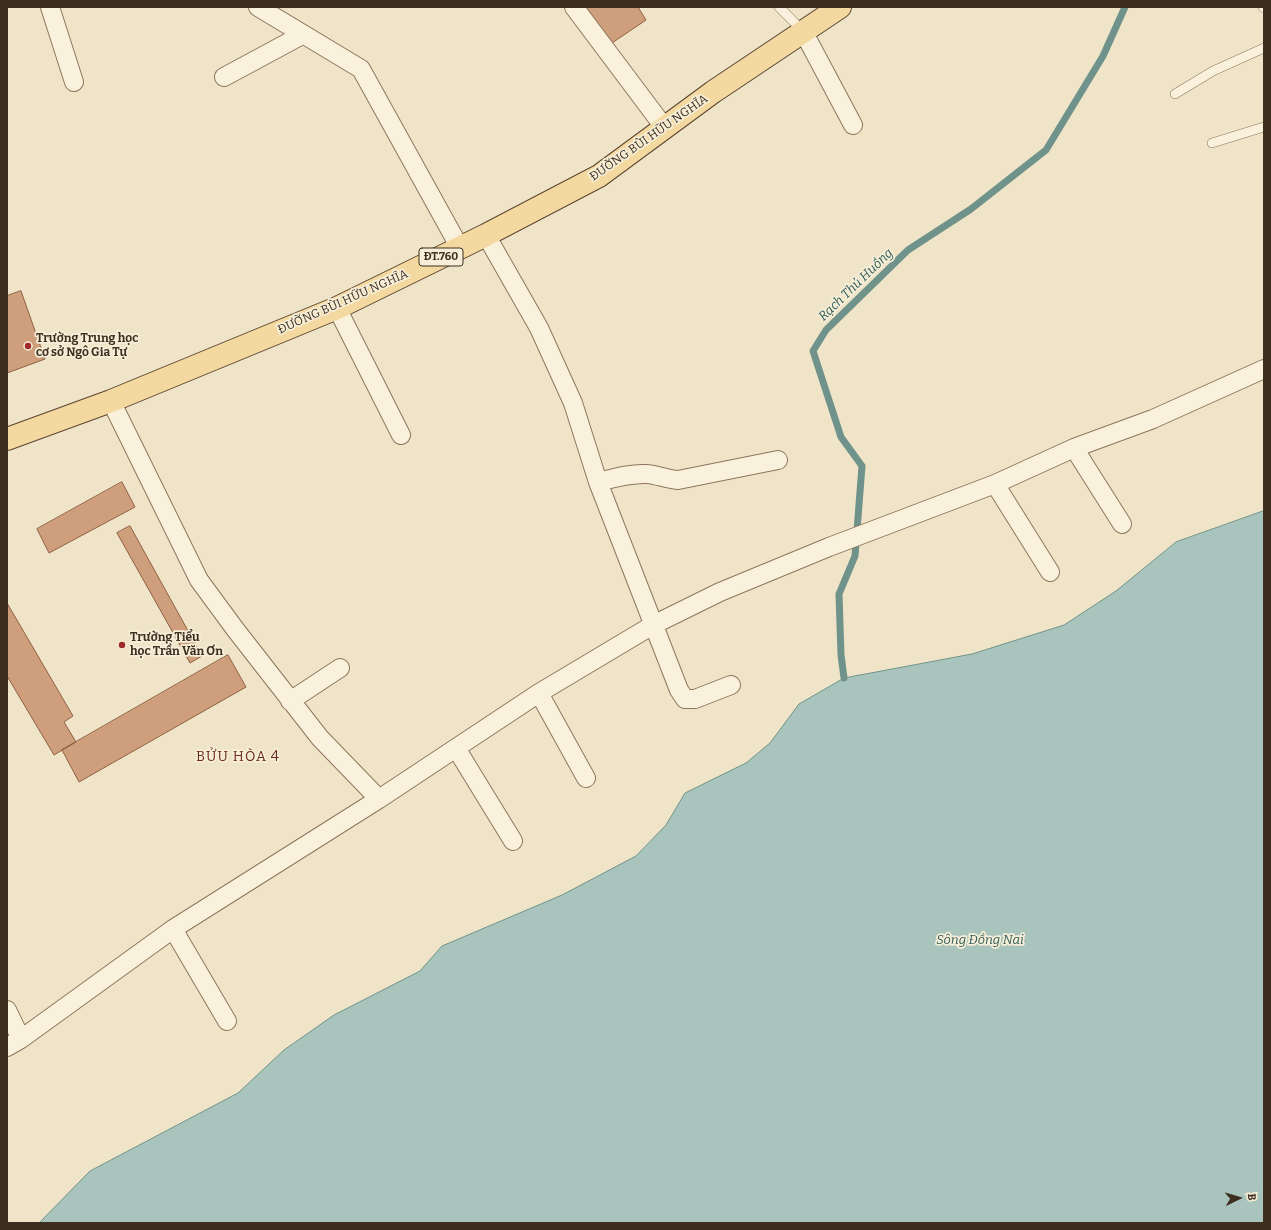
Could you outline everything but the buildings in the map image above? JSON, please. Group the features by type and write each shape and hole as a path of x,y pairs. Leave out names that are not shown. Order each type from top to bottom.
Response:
{"main road":[{"name":"ĐƯỜNG BÙI HỮU NGHĨA","path":"7,440 111,402 337,308 486,235 599,176 664,127 840,7"}],"street":[{"path":"50,7 74,82"},
{"path":"258,7 302,35 357,65 361,69 460,248"},
{"path":"574,7 664,127"},
{"path":"803,31 853,125"},
{"path":"224,77 302,35"},
{"path":"486,235 539,328 573,403 598,482 679,690 685,699 695,699 731,685"},
{"path":"337,308 401,435"},
{"path":"7,1010 14,1043 173,929 379,799 539,693 653,625 720,592 829,547 894,524 995,484 1074,448 1153,419 1264,369"},
{"path":"111,402 199,580 290,701 320,738 379,799"},
{"path":"1074,448 1122,524"},
{"path":"598,482 634,474 649,474 664,479 678,480 778,460"},
{"path":"995,484 1050,572"},
{"path":"290,701 340,668"},
{"path":"539,693 586,778"},
{"path":"456,748 513,841"},
{"path":"173,929 227,1021"}],"lane":[{"path":"779,7 803,31"},
{"path":"1175,94 1212,71 1264,48"},
{"path":"1212,143 1264,127"}],"water":[{"name":"Sông Đồng Nai","path":"1264,511 1264,1223 39,1223 90,1171 238,1093 284,1050 334,1015 420,971 442,946 562,895 636,856 666,825 685,793 746,763 770,743 799,704 844,678 972,654 1064,625 1116,591 1176,542"}],"waterway":[{"name":"Rạch Thủ Huồng","path":"844,678 841,655 839,594 855,556 862,466 841,437 813,351 826,330 908,250 971,209 1046,150 1103,56 1125,7"}],"place":[{"name":"Trường Trung học cơ sở Ngô Gia Tự","path":"28,346"},
{"name":"Trường Tiểu học Trần Văn Ơn","path":"122,645"}],"district":[{"name":"BỬU HÒA 4","path":"238,757"}]}
